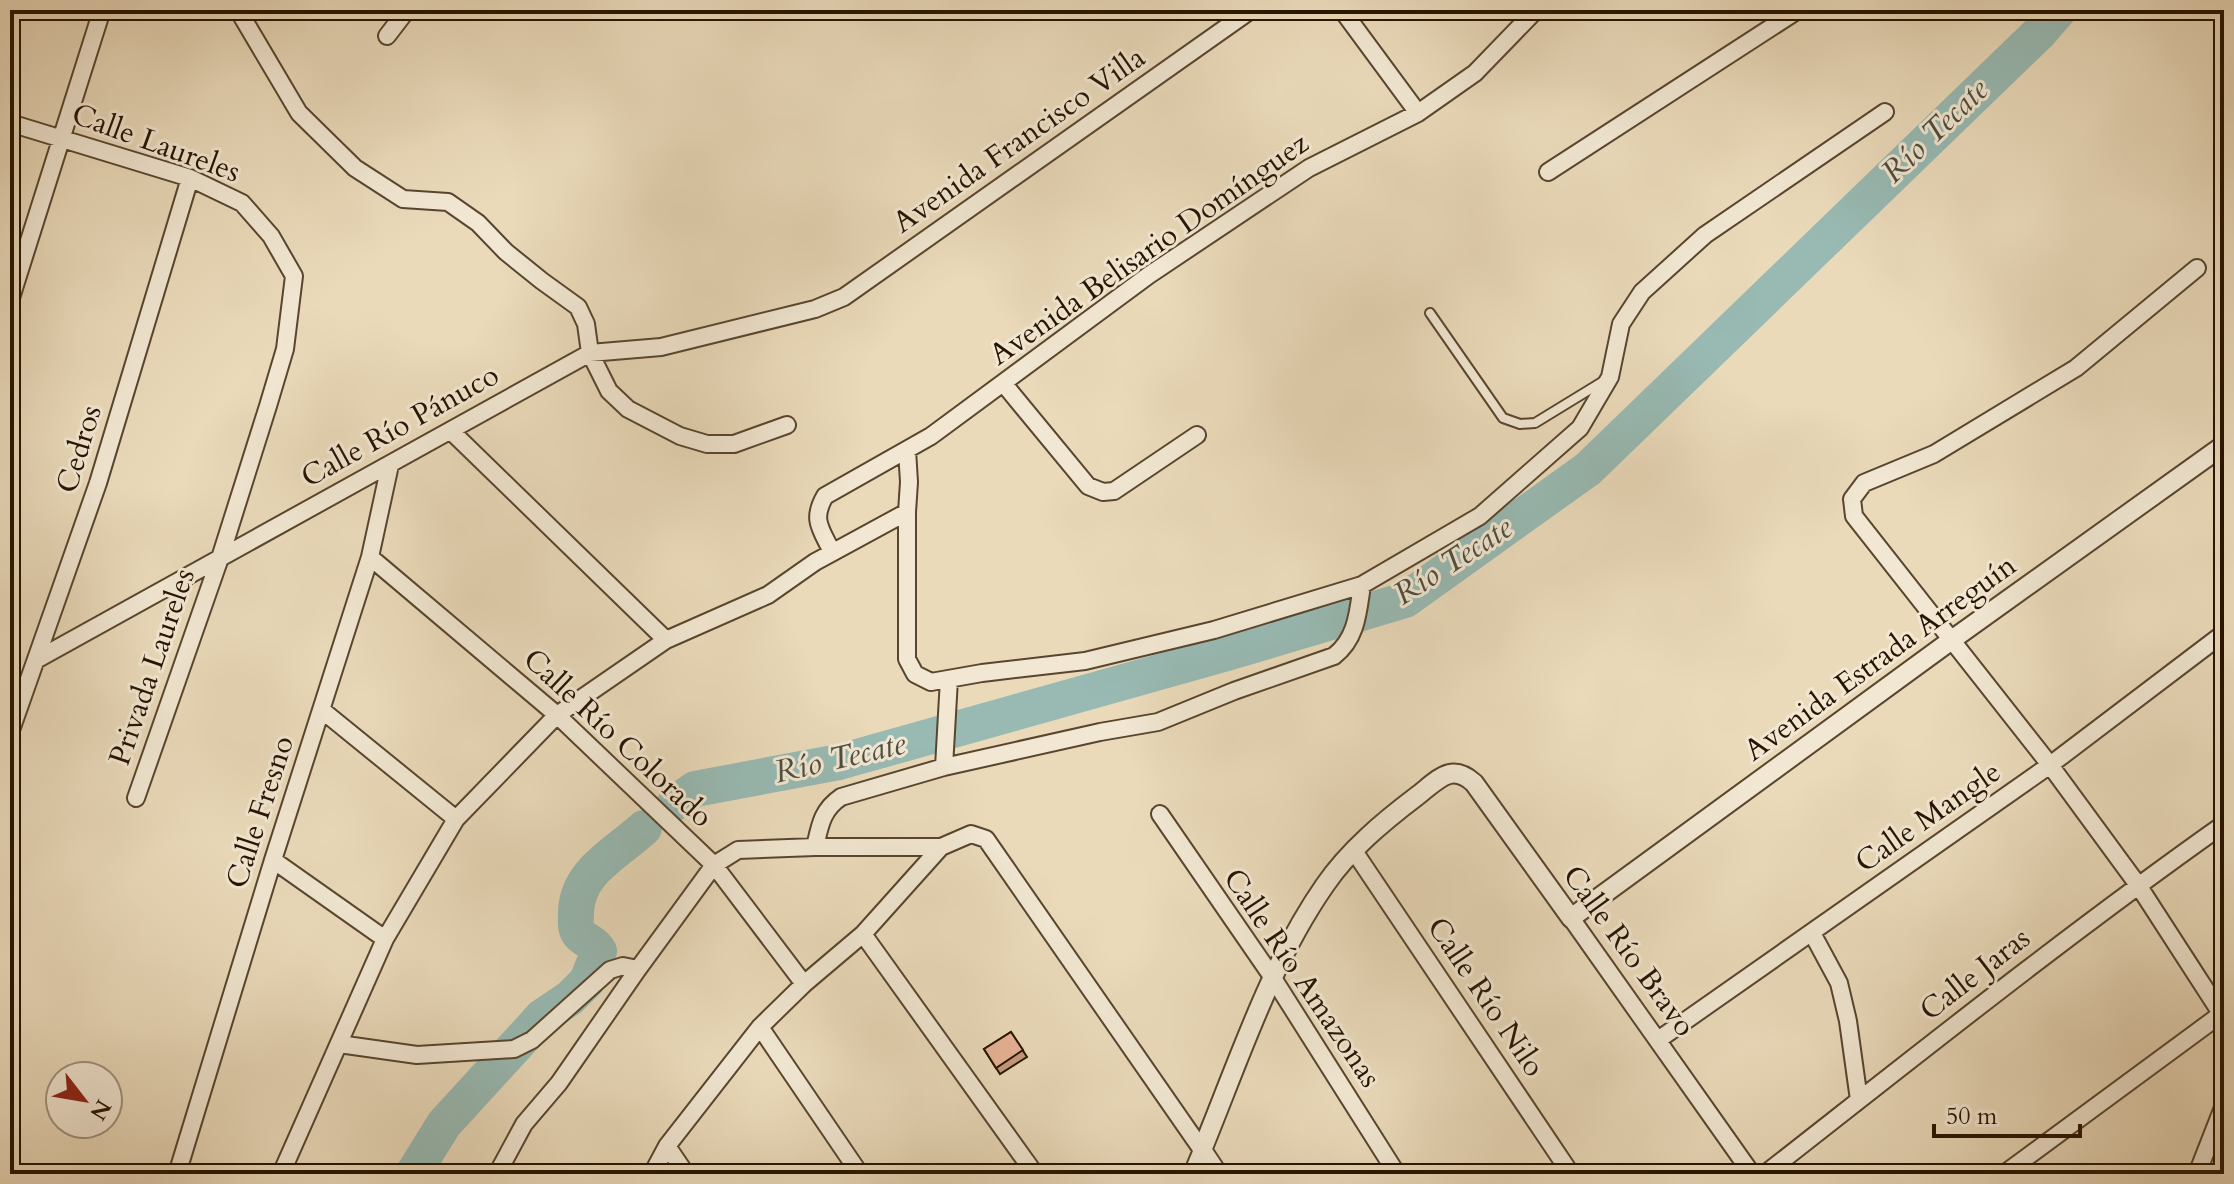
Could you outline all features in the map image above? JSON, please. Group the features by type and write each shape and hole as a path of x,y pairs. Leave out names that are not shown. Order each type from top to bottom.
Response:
{"street":[{"path":"10,301 102,10"},
{"path":"387,36 407,10"},
{"path":"930,10 941,10"},
{"name":"Avenida Francisco Villa","path":"815,309 844,297 1251,10"},
{"path":"1342,10 1418,113"},
{"name":"Avenida Belisario Domínguez","path":"832,552 816,519 818,507 825,496 931,436 1149,275 1309,168 1418,113 1475,73 1536,10"},
{"path":"1548,172 1798,10"},
{"path":"242,13 299,113 355,168 403,199 448,202 478,223 506,252 578,307 586,324 590,353 609,391 628,409 680,436 707,444 734,444 787,425"},
{"path":"907,450 907,659 915,674 931,682 1085,661 1214,630 1362,585 1480,516 1580,428 1610,377 1621,324 1642,292 1705,235 1885,112"},
{"name":"Calle Laureles","path":"10,123 190,178 242,203 271,236 294,276 285,349 221,555"},
{"name":"Cedros","path":"10,733 98,483 190,178"},
{"path":"2004,1174 2223,1014 2138,885 2050,765 1854,516 1852,499 1864,483 1934,454 2076,368 2197,268"},
{"name":"Calle Río Pánuco","path":"36,660 590,353 661,347 815,309"},
{"path":"1003,383 1088,486 1103,492 1114,491 1197,435"},
{"path":"451,431 666,640"},
{"name":"Avenida Estrada Arreguín","path":"1571,918 2224,445"},
{"name":"Calle Fresno","path":"177,1174 370,557 390,465"},
{"path":"281,1174 385,939 456,819 557,715 666,640 768,595 832,552 907,512"},
{"name":"Privada Laureles","path":"136,798 221,555"},
{"name":"Calle Río Colorado","path":"370,557 557,715 714,865 804,984"},
{"path":"815,847 822,816 841,797 944,767 1158,722 1334,656 1346,647 1354,632 1362,585"},
{"name":"Calle Mangle","path":"1658,1040 2050,765 2224,633"},
{"path":"944,767 949,679"},
{"path":"323,711 456,819"},
{"name":"Calle Río Bravo","path":"1354,851 1383,822 1452,773 1459,772 1474,783 1752,1174"},
{"name":"Calle Río Amazonas","path":"1160,814 1273,978 1397,1174"},
{"name":"Calle Jaras","path":"1765,1174 2138,885 2224,824"},
{"path":"497,1174 524,1124 559,1083 714,865 738,850 941,847 971,834 986,839 1218,1174"},
{"path":"652,1174 667,1146 760,1027 804,984 863,934 941,847"},
{"path":"1192,1174 1273,978 1327,883 1354,851"},
{"name":"Calle Río Nilo","path":"1354,851 1571,1174"},
{"path":"273,860 385,939"},
{"path":"1812,933 1839,983 1848,1021 1859,1100"},
{"path":"863,934 1035,1174"},
{"path":"339,1044 417,1055 514,1049 532,1040 610,970 623,966 638,969"},
{"path":"760,1027 860,1174"},
{"path":"2197,1174 2224,1105"},
{"path":"667,1146 686,1174"}],"lane":[{"path":"1430,313 1503,418 1520,424 1535,423 1610,377"}],"building":[{"path":"1011,1032 1023,1050 996,1068 984,1049"}],"waterway":[{"name":"Río Tecate","path":"675,803 695,789 839,762 1405,600 1588,469 2040,32 2059,10"},
{"name":"Río Tecate","path":"413,1174 444,1124 542,1017 570,998 587,981 599,951 577,930 578,898 583,885 600,864 644,828"}]}
